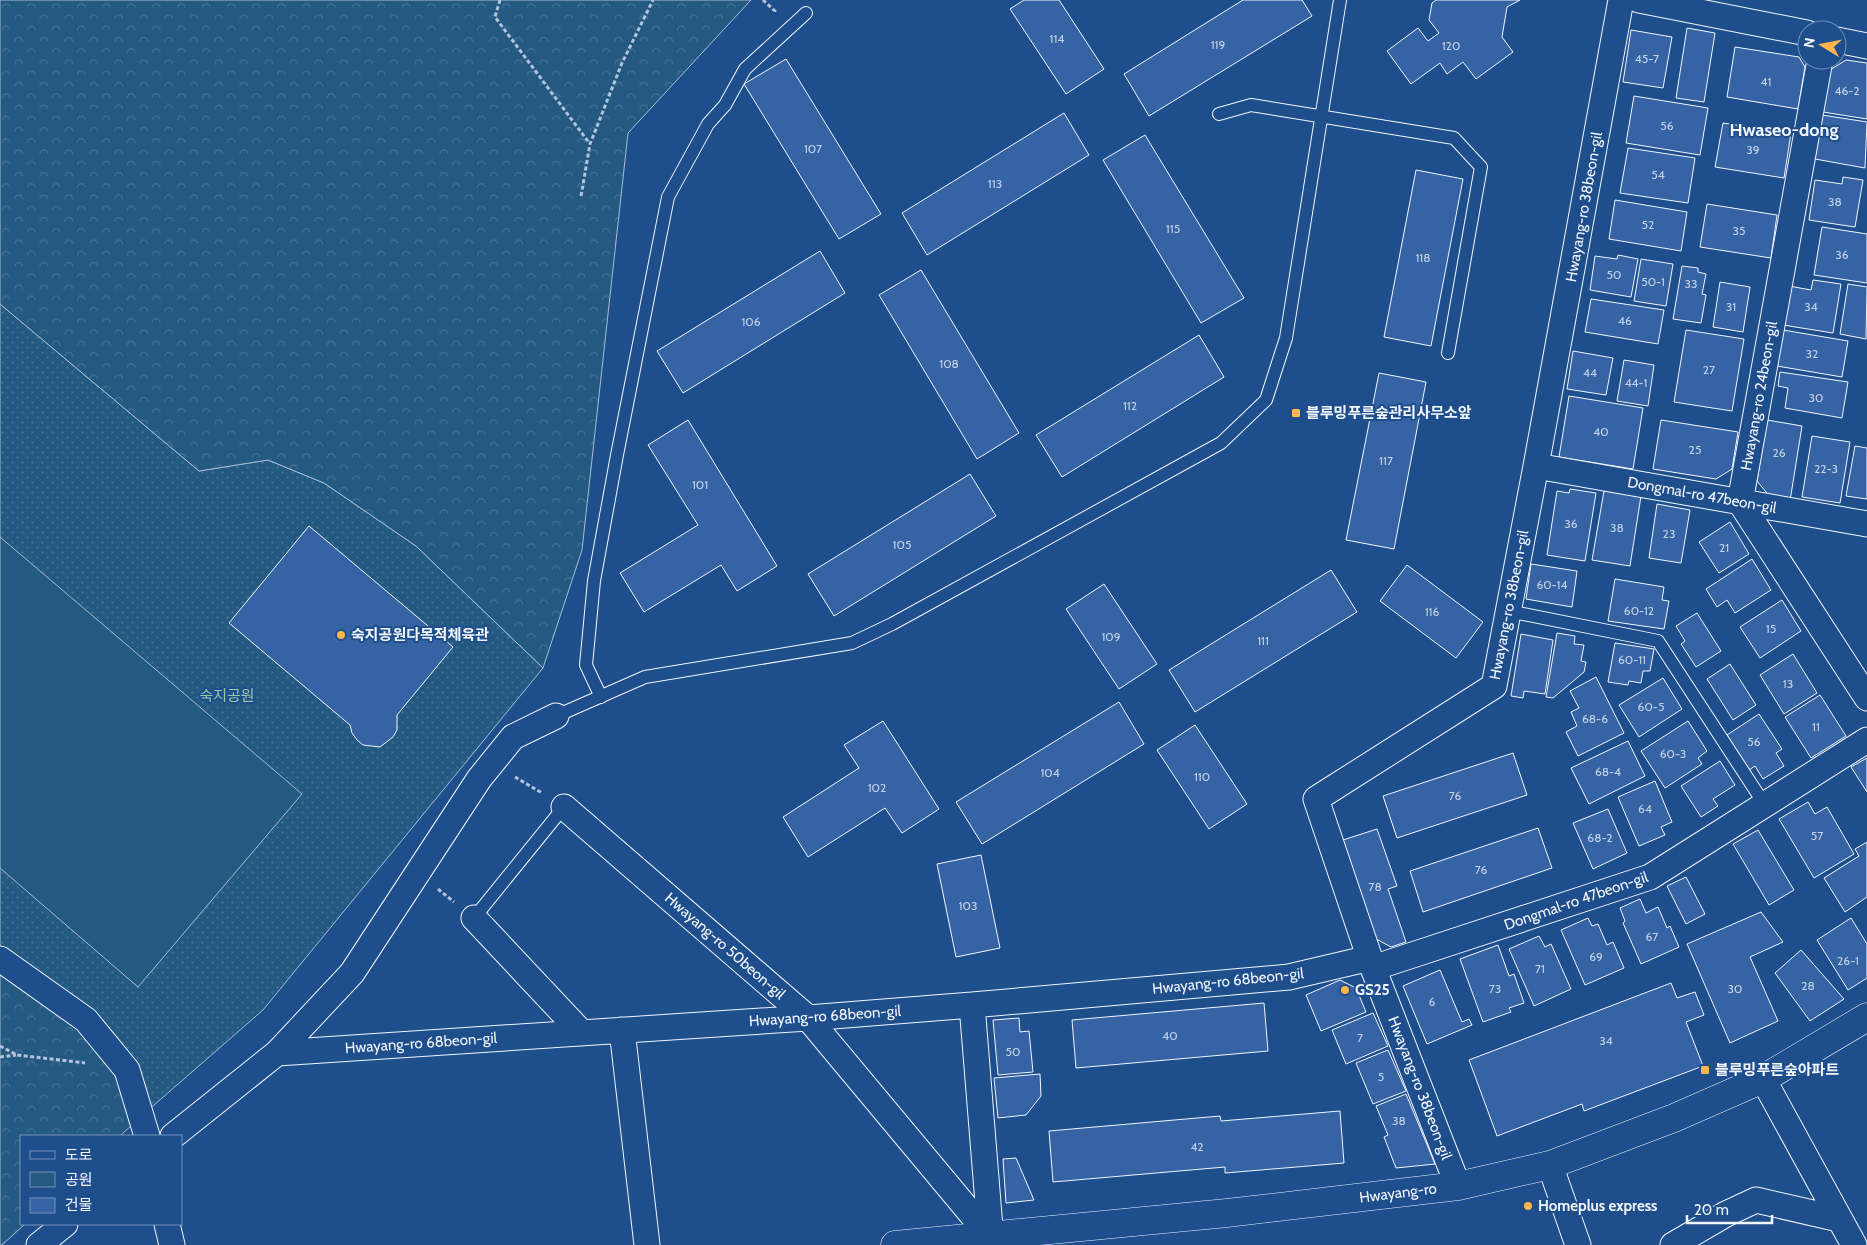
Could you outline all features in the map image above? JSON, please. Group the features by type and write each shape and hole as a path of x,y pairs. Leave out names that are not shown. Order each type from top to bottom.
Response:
{"street":[{"name":"Hwayang-ro 38beon-gil","path":"1458,1186 1372,963 1316,799 1494,686 1621,0"},
{"path":"1639,0 1797,32"},
{"path":"1847,42 1867,46"},
{"name":"Hwayang-ro 24beon-gil","path":"1740,502 1818,70"},
{"name":"Dongmal-ro 47beon-gil","path":"1536,466 1867,524"},
{"path":"1740,502 1867,698"},
{"path":"174,1135 276,1053 352,973 479,779 514,738 556,716"},
{"name":"Dongmal-ro 47beon-gil","path":"1372,963 1650,877 1867,740"},
{"name":"Hwayang-ro 50beon-gil","path":"564,807 808,1018 991,1240"},
{"path":"474,918 582,1033"},
{"path":"0,959 86,1020 127,1070 147,1135"},
{"name":"Hwayang-ro 68beon-gil","path":"276,1053 808,1018 972,1005 1289,977 1372,963"},
{"path":"972,1005 991,1240"},
{"name":"Hwayang-ro","path":"894,1245 991,1240 1458,1186 1550,1164 1674,1118 1763,1079 1867,1017"},
{"path":"622,1030 647,1245"},
{"path":"1763,1079 1854,1245"},
{"path":"1550,1164 1578,1245"},
{"path":"1673,1245 1726,1214 1756,1200 1839,1219"},
{"path":"39,1245 64,1225"},
{"path":"167,1225 172,1245"}],"lane":[{"path":"556,716 645,677 852,643 892,624 1221,443 1266,400 1286,338 1340,0"},
{"path":"601,696 586,665 594,582 668,196 708,124 725,105 745,68 806,13"},
{"path":"1219,114 1251,105 1454,138 1481,167 1448,353"},
{"path":"1508,611 1658,641 1765,805"},
{"path":"474,918 564,807"}],"path":[{"path":"500,0 495,17 590,144"},
{"path":"581,196 590,144 622,63 653,0"},
{"path":"763,0 776,11"},
{"path":"492,764 564,807"},
{"path":"418,872 474,918"},
{"path":"0,1046 17,1055"},
{"path":"0,1057 17,1055 92,1063 127,1070"}],"green space":[{"path":"0,0 751,0 628,133 582,550 543,668 416,546 324,483 268,460 199,471 0,304"},
{"name":"숙지공원","path":"0,304 199,471 268,460 324,483 416,546 543,668 263,1010 146,1112 0,948"},
{"path":"0,537 302,794 138,987 0,868"},
{"path":"0,948 89,1015 146,1112 121,1135 20,1135 20,1225 24,1225 0,1245"}],"building":[{"path":"1024,0 1059,0 1104,69 1066,94 1010,9"},
{"path":"1243,0 1302,0 1312,16 1149,116 1124,74"},
{"path":"1436,0 1520,0 1507,7 1502,37 1513,52 1476,79 1463,62 1447,74 1440,63 1411,84 1387,51 1418,28 1428,41 1439,33 1429,20 1432,3"},
{"path":"1687,28 1715,33 1704,102 1676,98"},
{"path":"1631,30 1672,37 1663,88 1623,82"},
{"path":"1735,47 1797,57 1797,70 1804,70 1798,109 1727,97"},
{"path":"786,59 881,214 839,239 744,84"},
{"path":"1847,60 1867,63 1867,119 1823,112 1830,70 1847,70"},
{"path":"1634,96 1708,108 1700,155 1626,143"},
{"path":"1064,113 1089,155 927,255 902,213"},
{"path":"1822,115 1867,122 1865,168 1815,159"},
{"path":"1723,123 1791,133 1784,178 1715,167"},
{"path":"1145,135 1244,298 1201,323 1103,160"},
{"path":"1628,148 1695,158 1688,203 1620,193"},
{"path":"1416,170 1463,179 1431,346 1384,337"},
{"path":"1843,177 1863,180 1855,227 1809,220 1815,180 1842,184"},
{"path":"1615,200 1687,212 1681,251 1609,239"},
{"path":"1707,204 1777,215 1771,258 1700,247"},
{"path":"1822,227 1867,234 1867,283 1814,275"},
{"path":"820,251 845,293 683,393 657,351"},
{"path":"1618,255 1638,259 1631,297 1590,290 1595,256 1617,259"},
{"path":"1641,259 1673,264 1666,306 1634,301"},
{"path":"1682,266 1698,268 1698,272 1706,274 1702,294 1706,295 1701,323 1673,319"},
{"path":"921,270 1019,433 977,459 879,295"},
{"path":"1813,280 1841,284 1833,333 1783,325 1789,286 1811,290"},
{"path":"1720,282 1750,287 1743,332 1713,327"},
{"path":"1848,284 1867,287 1866,339 1840,334"},
{"path":"1591,299 1664,310 1658,344 1585,332"},
{"path":"1686,330 1744,339 1732,411 1674,402"},
{"path":"1783,330 1848,341 1842,377 1777,366"},
{"path":"1199,335 1224,377 1062,477 1036,435"},
{"path":"1573,351 1613,358 1606,395 1567,389"},
{"path":"1624,360 1654,365 1648,406 1617,401"},
{"path":"1780,372 1848,382 1842,418 1785,408 1788,388 1778,386"},
{"path":"1379,373 1426,382 1394,549 1346,540"},
{"path":"1569,396 1643,408 1633,469 1559,457"},
{"path":"688,420 777,566 737,591 721,565 644,612 620,573 698,525 648,445"},
{"path":"1661,420 1738,432 1732,469 1716,479 1653,469"},
{"path":"1767,420 1802,426 1790,501 1771,498 1757,481"},
{"path":"1812,436 1850,442 1840,503 1802,497"},
{"path":"1855,446 1867,448 1867,499 1846,496"},
{"path":"970,474 996,516 834,616 808,574"},
{"path":"1570,489 1596,493 1585,561 1547,555 1557,491 1569,493"},
{"path":"1604,491 1641,496 1630,566 1592,560"},
{"path":"1657,504 1690,510 1681,563 1649,558"},
{"path":"1730,522 1749,554 1719,573 1699,542"},
{"name":"숙지공원다목적체육관","path":"309,526 453,647 397,715 397,730 393,737 380,747 363,745 352,733 350,725 229,623"},
{"path":"1752,559 1771,590 1735,613 1727,600 1717,607 1706,589"},
{"path":"1531,564 1577,571 1572,607 1526,599"},
{"path":"1407,565 1483,622 1456,658 1380,601"},
{"path":"1331,570 1357,612 1195,712 1169,670"},
{"path":"1615,579 1664,587 1662,600 1669,601 1664,629 1608,621"},
{"path":"1104,584 1157,664 1119,689 1066,609"},
{"path":"1782,600 1801,631 1760,658 1740,627"},
{"path":"1697,613 1721,651 1696,667 1681,644 1685,641 1676,626"},
{"path":"1557,633 1575,636 1574,644 1584,645 1581,661 1586,662 1584,672 1553,698 1546,697"},
{"path":"1521,634 1553,640 1545,694 1524,691 1523,698 1511,696"},
{"path":"1615,643 1654,649 1650,671 1643,671 1641,683 1629,681 1628,685 1608,682"},
{"path":"1793,654 1817,693 1784,714 1760,675"},
{"path":"1730,664 1756,705 1733,720 1707,679"},
{"path":"1596,677 1624,733 1578,756 1566,732 1577,726 1571,712 1579,708 1570,691"},
{"path":"1663,678 1682,709 1639,737 1619,705"},
{"path":"1820,695 1846,736 1811,758 1785,717"},
{"path":"1119,702 1144,744 982,844 956,802"},
{"path":"1759,714 1782,749 1776,753 1784,766 1763,779 1755,766 1749,770 1727,735"},
{"path":"883,721 939,809 902,833 885,808 808,857 783,817 859,768 844,745"},
{"path":"1688,721 1707,751 1698,758 1702,764 1665,788 1641,751"},
{"path":"1195,725 1247,804 1209,829 1157,750"},
{"path":"1628,741 1645,776 1589,804 1571,768"},
{"path":"1513,753 1527,795 1397,838 1383,796"},
{"path":"1867,758 1867,792 1851,767"},
{"path":"1720,761 1735,785 1713,799 1718,806 1701,817 1681,786"},
{"path":"1655,781 1672,822 1661,827 1665,835 1639,846 1618,797"},
{"path":"1808,802 1815,814 1827,807 1854,854 1814,878 1779,819"},
{"path":"1608,809 1627,853 1593,869 1573,823"},
{"path":"1538,828 1552,868 1423,912 1410,871"},
{"path":"1377,829 1397,886 1388,889 1406,942 1391,947 1376,939 1343,840"},
{"path":"1758,830 1794,890 1769,905 1733,844"},
{"path":"1867,842 1867,897 1845,912 1824,878 1859,856 1855,849"},
{"path":"981,855 1000,948 956,957 937,864"},
{"path":"1686,877 1705,914 1686,924 1667,886"},
{"path":"1640,899 1646,913 1658,907 1667,928 1670,926 1679,947 1641,964 1623,923 1625,921 1620,908"},
{"path":"1761,912 1783,942 1750,957 1778,1021 1730,1043 1687,944"},
{"path":"1588,918 1592,926 1598,924 1607,945 1613,942 1624,968 1585,985 1561,930"},
{"path":"1851,918 1867,944 1867,978 1848,990 1817,940"},
{"path":"1539,936 1545,947 1551,944 1571,989 1534,1006 1509,949"},
{"path":"1498,945 1509,976 1514,974 1524,1003 1509,1008 1511,1012 1483,1022 1460,959"},
{"path":"1801,950 1844,999 1810,1021 1775,973"},
{"path":"1440,970 1462,1022 1469,1019 1472,1025 1427,1044 1403,986"},
{"path":"1340,980 1356,988 1366,1012 1321,1031 1306,995"},
{"path":"1671,983 1677,998 1695,992 1704,1015 1686,1022 1703,1066 1584,1111 1582,1104 1497,1136 1469,1060"},
{"path":"1264,1003 1268,1051 1076,1068 1072,1020"},
{"path":"1373,1013 1388,1046 1346,1064 1332,1030"},
{"path":"1019,1018 1020,1032 1029,1031 1033,1072 998,1075 993,1020"},
{"path":"1388,1050 1406,1091 1373,1104 1356,1063"},
{"path":"1040,1074 1041,1096 1026,1115 998,1118 994,1078"},
{"path":"1406,1094 1435,1164 1396,1168 1384,1137 1388,1135 1376,1106"},
{"path":"1340,1111 1344,1163 1225,1173 1225,1167 1053,1182 1049,1131 1220,1116 1221,1121"},
{"path":"1016,1158 1034,1200 1006,1203 1003,1159"}],"place":[{"name":"블루밍푸른숲관리사무소앞","path":"1296,413"},
{"name":"숙지공원다목적체육관","path":"341,635"},
{"name":"GS25","path":"1345,990"},
{"name":"블루밍푸른숲아파트","path":"1705,1070"},
{"name":"Homeplus express","path":"1528,1206"}],"district":[{"name":"Hwaseo-dong","path":"1784,130"}]}
